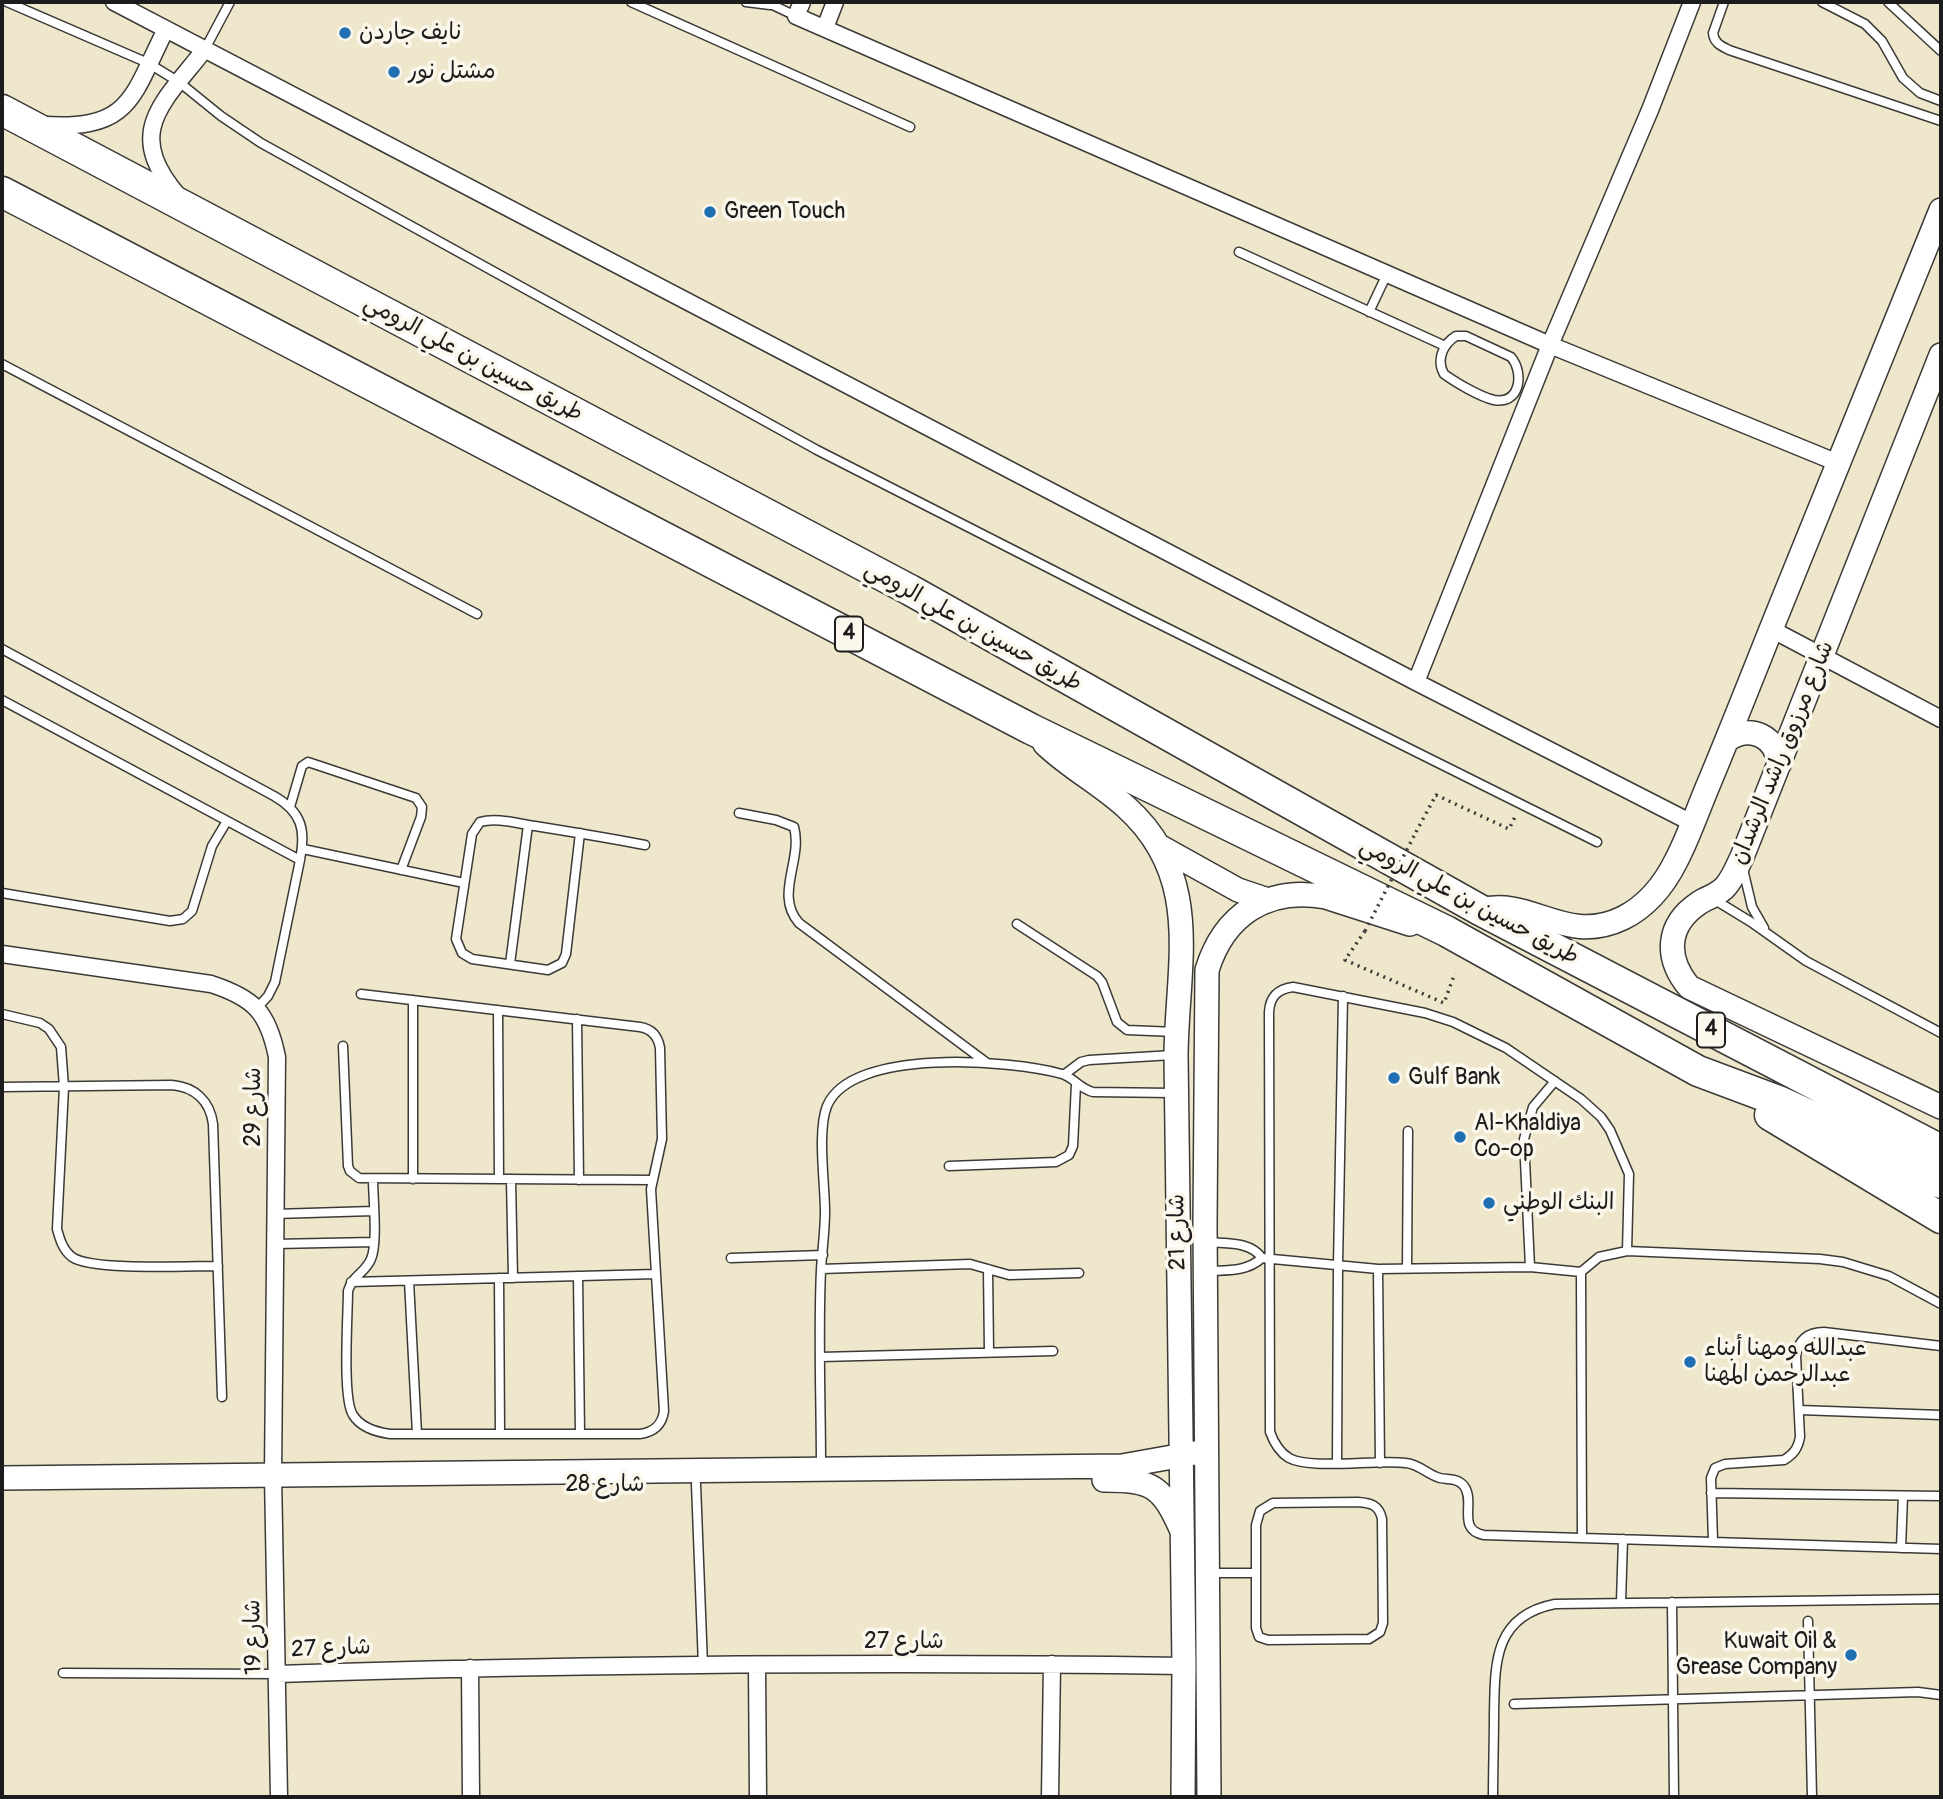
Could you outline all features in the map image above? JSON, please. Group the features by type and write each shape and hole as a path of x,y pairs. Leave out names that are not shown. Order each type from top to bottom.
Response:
{"highway":[{"name":"طريق حسين بن علي الرومي","path":"10,115 910,590 1480,911 1941,1150"},
{"name":"طريق حسين بن علي الرومي","path":"2,192 1031,729 1446,931 1698,1071 1782,1102 1941,1183"},
{"path":"1698,1071 1941,1218"}],"street":[{"path":"114,2 1416,682 1692,823"},
{"path":"825,28 835,2"},
{"path":"1416,682 1550,345 1650,110 1692,2"},
{"path":"799,9 825,28 1387,274 1550,345 1838,463"},
{"path":"10,115 67,126 104,121 127,104 166,29"},
{"path":"193,211 162,173 151,146 153,121 158,109 205,49"},
{"path":"1480,911 1495,906 1511,907 1555,923 1577,927 1601,925 1621,919 1649,900 1660,887 1676,861 1727,740 1941,210"},
{"name":"شارع مرزوق راشد الرشدان","path":"1941,355 1936,382 1742,857 1727,886 1696,905 1677,926 1672,942 1672,958 1678,974 1689,986 1941,1107"},
{"path":"1771,629 1941,719"},
{"name":"شارع 21","path":"1031,729 1061,758 1128,808 1157,844 1175,885 1180,908 1183,954 1176,1032 1176,1093 1184,1797"},
{"path":"1727,740 1743,732 1761,735 1775,747 1779,765"},
{"path":"1157,844 1238,890 1268,900"},
{"path":"1676,861 1678,881 1684,889 1692,895 1707,899"},
{"name":"شارع 21","path":"1209,1797 1205,1271 1207,971 1223,934 1243,914 1268,900 1297,894 1311,895 1403,922 1446,931"},
{"name":"شارع 29","path":"2,954 211,985 236,992 257,1008 272,1031 277,1057 273,1482"},
{"path":"1178,999 1181,993 1191,988 1197,989 1205,997"},
{"name":"شارع 28","path":"2,1489 821,1470 1122,1466 1206,1451"},
{"name":"شارع 28","path":"2,1478 696,1484 1126,1480 1147,1484 1164,1496 1182,1531"},
{"name":"شارع 19","path":"273,1482 279,1797"},
{"path":"1050,1797 1052,1664"},
{"name":"شارع 27","path":"278,1674 470,1668 1052,1664 1184,1666"},
{"path":"757,1666 758,1797"},
{"path":"470,1668 471,1797"}],"lane":[{"path":"7,2 148,63 261,143 817,450 1597,842"},
{"path":"205,49 230,2"},
{"path":"631,2 910,127"},
{"path":"746,2 799,9"},
{"path":"1724,2 1713,28 1713,38 1719,45 1941,121"},
{"path":"1822,2 1865,24 1882,41 1903,78 1920,93 1941,102"},
{"path":"1888,2 1941,51"},
{"path":"1239,252 1445,346"},
{"path":"1370,312 1387,274"},
{"path":"1461,335 1511,357 1520,376 1517,390 1507,399 1494,400 1444,374 1439,362 1445,346 1451,338 1461,335"},
{"path":"2,364 477,614"},
{"path":"2,649 214,762 274,796 296,814 303,832 303,849 275,982 268,996 257,1008"},
{"path":"2,700 300,860"},
{"path":"290,807 302,766 309,762 416,798 422,807 421,817 401,870"},
{"path":"739,813 776,820 794,827 797,838 788,901 789,913 987,1063"},
{"path":"580,834 565,959 558,967 548,970 472,959 458,948 456,939 464,883 476,825 489,820 528,825 645,845"},
{"path":"2,893 177,921 192,911 212,846 227,821"},
{"path":"510,964 528,825"},
{"path":"303,849 464,883"},
{"path":"1742,857 1746,891 1752,907 1770,936"},
{"path":"1707,899 1840,980 1941,1033"},
{"path":"1017,924 1097,976 1102,982 1117,1022 1127,1030 1176,1032"},
{"path":"1627,1251 1629,1174 1614,1137 1601,1117 1581,1099 1506,1048 1453,1022 1425,1013 1293,987 1278,991 1270,1004 1266,1259 1270,1433 1281,1452 1301,1462 1415,1465 1440,1478 1460,1482 1468,1494 1468,1525 1479,1534 1941,1549"},
{"path":"361,994 646,1028 656,1035 659,1041 662,1139 652,1180 664,1411 661,1423 655,1429 640,1434 390,1434 371,1430 357,1420 349,1409 348,1291 351,1282 369,1263 374,1250 373,1179"},
{"path":"1337,1462 1343,996"},
{"path":"413,1179 414,1000"},
{"path":"498,1010 499,1179"},
{"path":"2,1014 30,1019 49,1029 61,1047 64,1087 57,1229 65,1250 73,1258 95,1265 218,1266"},
{"path":"577,1019 579,1180"},
{"path":"342,1046 348,1166 359,1178 652,1180"},
{"path":"1066,1074 1081,1062 1089,1060 1176,1055"},
{"path":"821,1470 824,1118 837,1090 855,1078 886,1067 956,1062 987,1063 1066,1074 1076,1084 1093,1092 1176,1093"},
{"path":"1530,1267 1524,1139 1533,1107 1555,1081"},
{"path":"948,1166 1056,1162 1064,1159 1073,1146 1076,1084"},
{"path":"2,1087 172,1085 190,1088 204,1099 212,1115 213,1124 222,1398"},
{"path":"1407,1268 1408,1131"},
{"path":"511,1179 513,1278"},
{"path":"275,1214 373,1211"},
{"path":"275,1244 373,1242"},
{"path":"1205,1242 1241,1245 1253,1249 1266,1259"},
{"path":"1205,1271 1239,1270 1266,1259 1378,1269 1530,1267 1581,1272 1599,1257 1627,1251 1820,1259 1843,1262 1889,1276 1941,1304"},
{"path":"731,1258 823,1255"},
{"path":"821,1269 970,1264 1009,1275 1079,1273"},
{"path":"988,1269 989,1352"},
{"path":"1378,1269 1380,1462"},
{"path":"1581,1272 1582,1538"},
{"path":"351,1282 656,1274"},
{"path":"578,1276 580,1434"},
{"path":"499,1278 500,1434"},
{"path":"409,1281 416,1434"},
{"path":"1713,1541 1711,1478 1715,1468 1720,1465 1784,1460 1798,1447 1800,1437 1797,1349 1804,1338 1810,1334 1824,1332 1941,1346"},
{"path":"821,1357 1053,1351"},
{"path":"1798,1410 1941,1415"},
{"path":"696,1484 703,1666"},
{"path":"1712,1493 1941,1496"},
{"path":"1901,1548 1903,1496"},
{"path":"1358,1502 1374,1505 1381,1513 1383,1623 1380,1632 1369,1639 1259,1637 1256,1628 1255,1573 1256,1518 1266,1506 1273,1503 1358,1502"},
{"path":"1621,1602 1623,1539"},
{"path":"1208,1573 1255,1573"},
{"path":"1493,1797 1494,1678 1498,1652 1503,1639 1520,1619 1544,1606 1621,1602 1941,1599"},
{"path":"1672,1602 1674,1797"},
{"path":"1808,1621 1812,1797"},
{"path":"63,1673 278,1674"},
{"path":"1514,1704 1918,1692 1941,1695"}],"path":[{"path":"1455,973 1444,1003 1345,960 1364,931 1436,795 1509,829"}],"place":[{"name":"نايف جاردن","path":"345,33"},
{"name":"مشتل نور","path":"394,72"},
{"name":"Green Touch","path":"710,212"},
{"name":"Gulf Bank","path":"1394,1078"},
{"name":"Al-Khaldiya Co-op","path":"1460,1137"},
{"name":"البنك الوطني","path":"1489,1203"},
{"name":"عبدالله ومهنا أبناء عبدالرحمن المهنا","path":"1690,1362"},
{"name":"Kuwait Oil & Grease Company","path":"1851,1655"}]}
